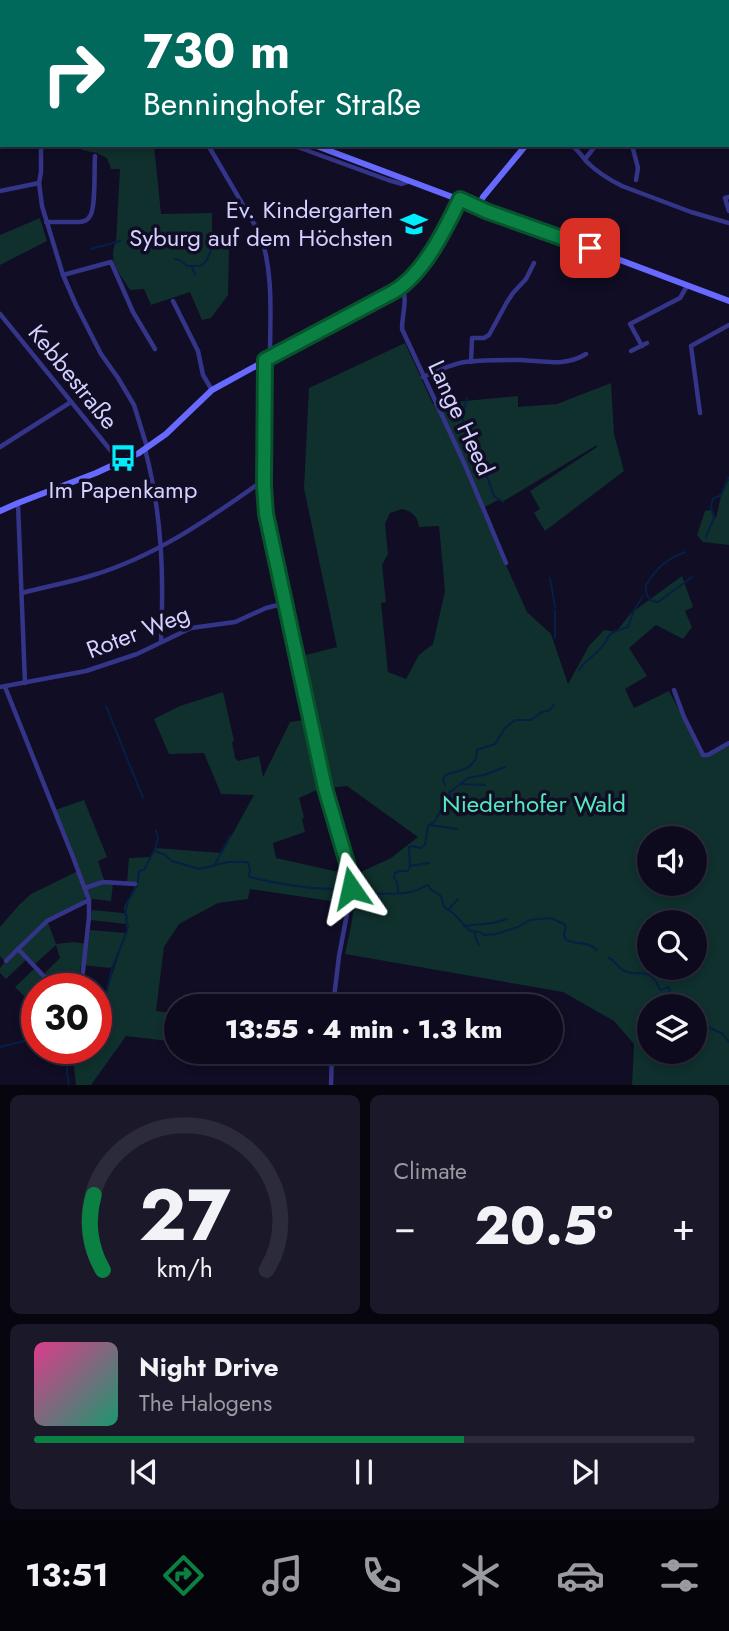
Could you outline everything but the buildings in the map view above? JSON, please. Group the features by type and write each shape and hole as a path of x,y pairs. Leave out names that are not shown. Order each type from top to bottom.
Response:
{"main road":[{"path":"319,147 729,301"},
{"path":"478,207 483,197 524,147"},
{"path":"0,511 146,449 166,434 212,390 402,286 422,265 460,199"}],"street":[{"path":"41,147 39,183 46,222 63,275 101,354 132,401 146,449 162,546 161,641"},
{"path":"209,147 256,227 268,264 264,483 266,514 329,805 351,880 334,994"},
{"path":"297,147 388,180 402,184 410,181"},
{"path":"573,147 612,181 628,189 729,223"},
{"path":"585,159 594,147"},
{"path":"633,147 638,168 636,180"},
{"path":"46,222 80,222 90,217 95,156"},
{"path":"0,191 39,183"},
{"path":"729,197 725,198 729,211"},
{"path":"63,275 111,262 155,349"},
{"path":"471,362 472,338 489,335 507,302 526,279 534,263"},
{"name":"Lange Heed","path":"402,286 406,296 402,329 465,465 506,563"},
{"path":"631,351 644,344 631,324 680,298 687,286"},
{"path":"173,300 198,351 204,375 212,390"},
{"name":"Kebbestraße","path":"0,314 120,462"},
{"path":"700,413 691,346 729,325"},
{"path":"424,377 448,366 471,362 520,360 564,363 586,355"},
{"path":"0,447 71,402"},
{"path":"22,593 122,565 204,522 258,484 264,483"},
{"path":"18,503 25,683"},
{"name":"Roter Weg","path":"2,687 114,663 191,628 235,622 266,608 286,603"},
{"path":"2,687 89,900 83,973"},
{"path":"674,690 684,718 703,755 729,743"},
{"path":"85,888 103,882 135,884"},
{"path":"6,961 47,922 89,900"},
{"path":"18,949 41,973"},
{"path":"331,1085 332,1064"}],"green space":[{"path":"81,147 154,147 161,214 212,213 212,246 229,249 228,295 211,318 202,320 190,292 151,305 144,289 130,290 116,267 113,255 120,169 111,169 107,158 97,153 82,150"},
{"path":"40,218 47,241 0,265 0,235"},
{"name":"Niederhofer Wald","path":"405,343 433,404 518,396 518,407 557,404 611,383 614,434 624,471 545,531 534,513 540,509 530,491 597,445 502,502 498,500 481,509 527,612 551,634 568,684 589,646 604,630 616,632 631,613 682,576 693,607 685,611 692,627 683,639 656,625 629,648 647,676 625,689 634,708 669,691 703,755 729,741 729,1085 632,1085 634,1044 614,1021 563,992 345,954 354,905 354,875 391,858 418,837 347,786 319,789 299,798 305,832 273,843 276,858 343,873 344,903 250,889 248,899 218,903 179,924 164,947 156,1011 164,1012 164,1041 126,1036 112,1056 112,975 120,951 111,968 81,965 80,973 45,973 60,958 56,945 35,964 28,958 6,979 0,973 5,962 0,956 0,927 31,894 80,870 55,810 84,800 107,857 98,861 104,880 113,884 111,901 85,898 83,902 47,920 56,944 88,944 90,930 126,933 126,924 91,920 92,910 125,914 124,907 137,883 127,882 129,858 150,857 155,848 222,853 254,795 221,794 204,753 169,754 154,719 180,706 223,692 235,758 238,761 259,756 263,777 290,722 311,719 298,657 337,647 304,488 309,388","holes":["402,509 416,517 419,527 439,526 445,591 433,644 419,655 406,679 388,672 381,603 386,602 382,565 388,554 385,524 390,513"]},
{"path":"729,479 729,545 703,542 697,535 705,511 711,510 716,518 721,496"},
{"name":"Niederhofer Wald","path":"21,981 21,993 15,987"},
{"name":"Niederhofer Wald","path":"74,1064 106,1064 91,1085 76,1085"}],"waterway":[{"path":"91,249 120,241"},
{"path":"175,259 187,266 201,266 207,260 213,245"},
{"path":"192,267 195,275"},
{"name":"Lange Heed","path":"467,398 462,417 467,437 477,455"},
{"name":"Lange Heed","path":"480,459 487,466 486,474 494,496 503,502"},
{"path":"706,537 714,518 711,506 713,499 721,495 729,477"},
{"path":"685,552 658,569 646,585 647,594 652,601 658,602 692,577"},
{"name":"Lange Heed","path":"550,578 555,607"},
{"path":"579,670 609,636 628,627 643,596"},
{"name":"Lange Heed","path":"555,610 555,638"},
{"path":"445,785 445,775 469,767 476,759 477,750 495,744 505,728 515,720 531,720 550,710 554,704"},
{"path":"106,706 143,798"},
{"path":"450,792 468,778 505,767"},
{"path":"462,784 485,785"},
{"path":"398,892 395,873 408,871 409,847 420,848 425,845 428,826 435,821 441,810 448,807 451,798 449,792"},
{"path":"430,825 457,829"},
{"path":"155,849 158,838 156,830"},
{"path":"214,866 230,836"},
{"path":"138,882 139,871 144,870 154,851 164,854 172,861 199,869 228,862 246,862 250,870 249,877 319,889 342,889"},
{"path":"410,866 429,863"},
{"path":"357,893 411,892 427,885 441,896 444,907 470,931 484,935 496,934 530,920 551,918 564,924 565,939 597,950"},
{"path":"111,973 127,931 125,914 128,901 137,886"},
{"path":"448,910 458,899"},
{"path":"464,926 507,919"},
{"path":"475,933 479,945"},
{"path":"609,958 624,971 650,976 660,990 669,987 670,994"},
{"path":"707,1026 723,1034 729,1042"},
{"path":"0,1047 21,1042"},
{"path":"60,1064 67,1065"},
{"path":"68,1064 69,1085"}],"place":[{"name":"Ev. Kindergarten Syburg auf dem Höchsten","path":"414,224"},
{"name":"Im Papenkamp","path":"123,458"}],"route":[{"path":"351,888 347,863 325,788 266,514 265,360 409,281 422,265 460,199 590,248"}]}
